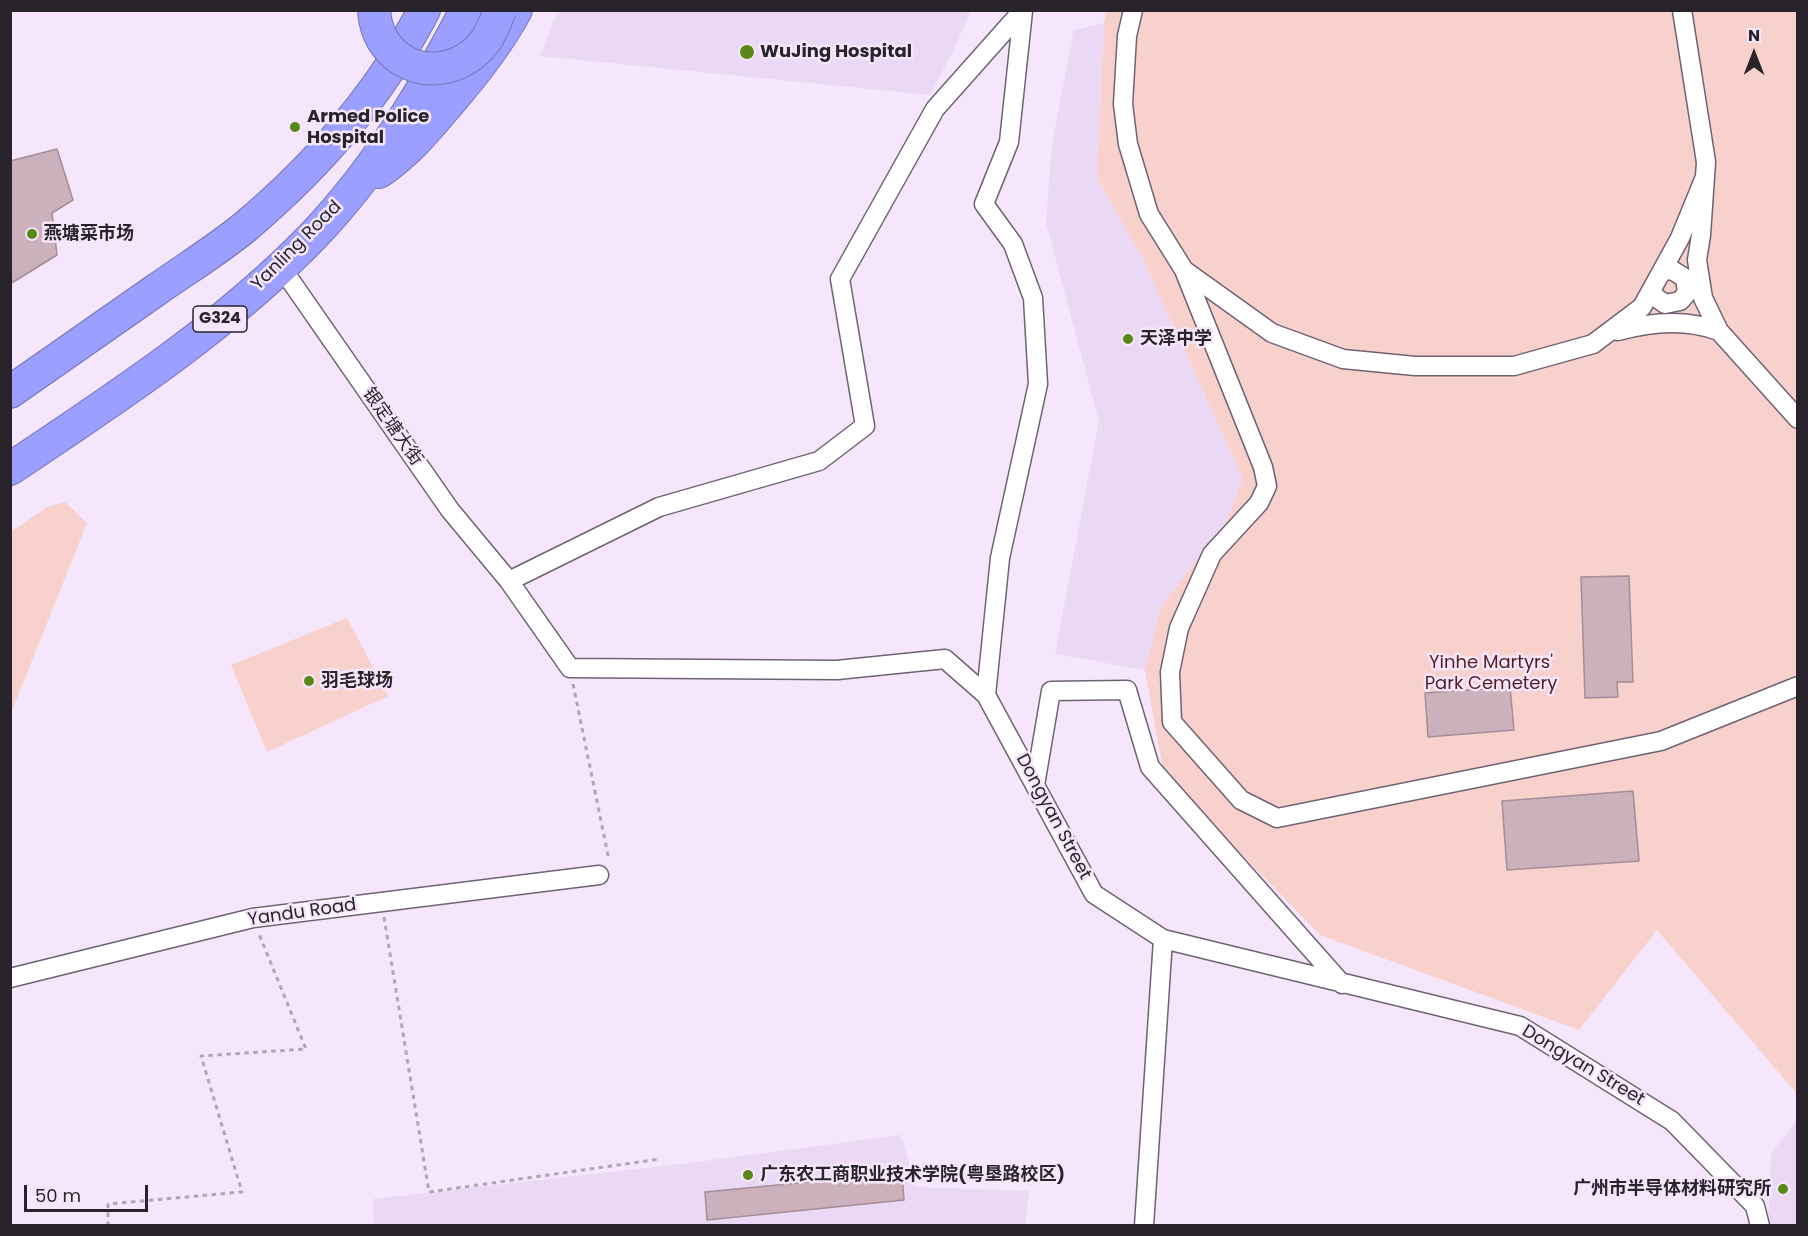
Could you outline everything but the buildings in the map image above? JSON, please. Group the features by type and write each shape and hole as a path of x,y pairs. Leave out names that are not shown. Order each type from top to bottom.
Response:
{"highway":[{"path":"374,10 374,21 388,48 400,60 428,69 442,69 474,52 485,42 500,10"},
{"name":"Yanling Road","path":"10,469 113,399 202,334 281,267 314,235 353,189 419,97 466,10"},
{"path":"353,189 393,163 419,140 475,73 501,38 516,10"},
{"path":"10,392 209,253 243,228 276,199 306,171 355,115 411,34 423,11"}],"street":[{"path":"1133,10 1126,36 1123,104 1128,144 1149,214 1184,270 1263,467 1267,486 1258,503 1212,554 1179,628 1170,672 1172,722 1241,800 1277,818 1661,741 1797,686"},
{"path":"1652,289 1654,296 1665,304 1680,301 1693,285 1701,236 1706,162 1682,10"},
{"path":"570,668 509,581 658,507 819,461 865,426 840,279 935,109 1023,11"},
{"path":"986,695 1000,558 1038,384 1033,297 1013,244 984,204 1009,142 1023,11"},
{"path":"1184,270 1272,333 1342,359 1415,366 1514,366 1593,344 1642,307 1680,238 1705,177"},
{"name":"银定塘大街","path":"281,267 450,510 509,581"},
{"path":"1663,271 1672,270 1693,285 1719,331 1797,419"},
{"path":"1606,335 1640,325 1660,323 1704,326 1719,331"},
{"name":"Dongyan Street","path":"570,668 837,670 945,659 986,695 1094,894 1163,939 1520,1026 1672,1121 1755,1206 1760,1226"},
{"path":"1035,785 1051,691 1127,690 1150,767 1342,984"},
{"name":"Yandu Road","path":"10,978 253,918 381,902 604,869"},
{"path":"1144,1226 1163,939"}],"path":[{"path":"570,668 604,869"},
{"path":"381,902 429,1192 660,1159"},
{"path":"108,1226 108,1204 242,1192 201,1056 306,1049 253,918"}],"shaded area":[{"name":"WuJing Hospital","path":"558,10 971,11 930,95 540,56"},
{"name":"天泽中学","path":"1104,23 1097,178 1142,257 1243,479 1225,524 1162,605 1145,670 1055,654 1099,421 1046,223 1052,143 1074,30"},
{"name":"广州市半导体材料研究所","path":"1797,1119 1797,1225 1768,1226 1771,1154"},
{"name":"广东农工商职业技术学院(粤垦路校区)","path":"901,1135 916,1187 1029,1191 1025,1226 374,1226 373,1199 689,1163"}],"green space":[{"name":"Yinhe Martyrs' Park Cemetery","path":"1107,11 1797,11 1797,1094 1657,930 1579,1030 1320,935 1219,831 1162,764 1145,670 1162,605 1225,524 1243,479 1142,257 1097,178 1104,23"},
{"path":"65,502 87,523 11,713 11,532 47,507"},
{"name":"羽毛球场","path":"347,618 388,696 267,752 231,665"}],"place":[{"name":"WuJing Hospital","path":"747,52"},
{"name":"Armed Police Hospital","path":"295,127"},
{"name":"燕塘菜市场","path":"32,234"},
{"name":"天泽中学","path":"1128,339"},
{"name":"羽毛球场","path":"309,681"},
{"name":"广东农工商职业技术学院(粤垦路校区)","path":"748,1175"},
{"name":"广州市半导体材料研究所","path":"1783,1189"}]}
